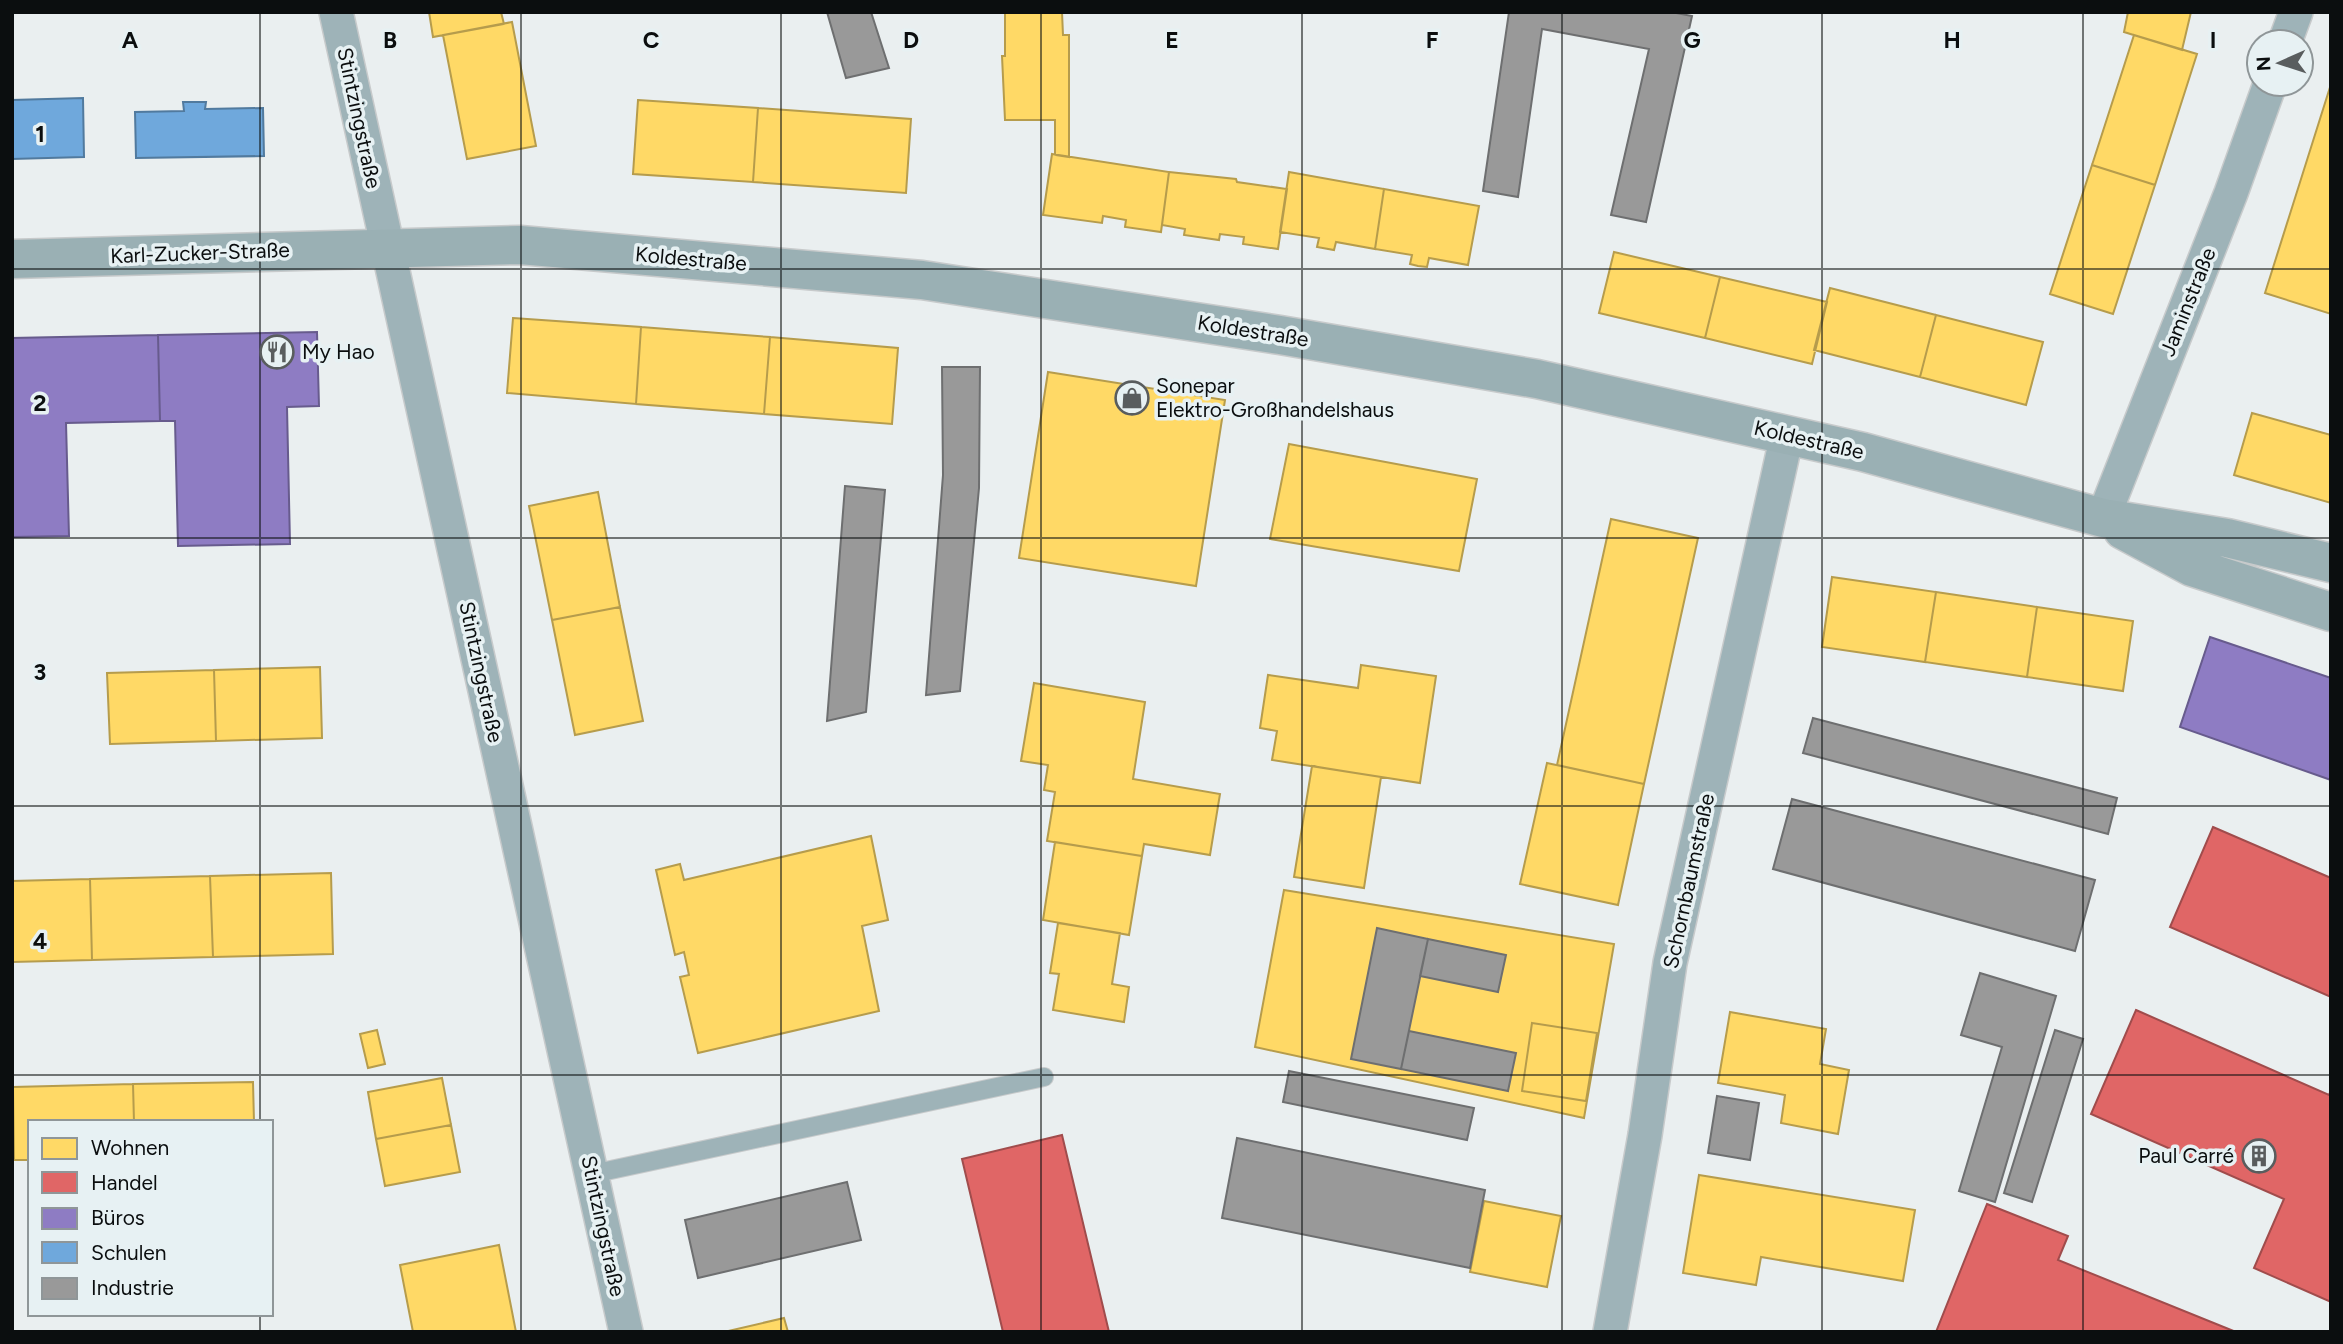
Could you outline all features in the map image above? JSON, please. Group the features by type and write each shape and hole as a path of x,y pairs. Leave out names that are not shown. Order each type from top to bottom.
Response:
{"street":[{"name":"Stintzingstraße","path":"336,12 626,1332"},
{"name":"Jaminstraße","path":"2103,518 2231,193 2265,98"},
{"name":"Koldestraße","path":"388,248 520,245 922,280 1008,292 1521,376 1787,435 2007,490 2103,518 2227,538 2331,563"},
{"name":"Karl-Zucker-Straße","path":"12,259 388,248"},
{"name":"Schornbaumstraße","path":"1610,1332 1645,1135 1670,963 1787,435"},
{"name":"Koldestraße","path":"2103,518 2192,567 2331,612"}],"lane":[{"path":"592,1174 1044,1077"}],"building: Wohnen":[{"path":"429,12 501,12 504,24 433,37"},
{"path":"1005,12 1062,12 1063,35 1069,35 1069,157 1055,155 1055,120 1005,120 1002,56 1005,56"},
{"path":"2128,12 2191,12 2182,50 2124,32"},
{"path":"512,22 536,146 467,159 443,35"},
{"path":"2134,35 2197,54 2155,185 2092,165"},
{"path":"2331,84 2331,314 2265,293"},
{"path":"638,100 758,108 753,182 633,174"},
{"path":"758,108 911,119 906,193 753,182"},
{"path":"1052,154 1169,172 1161,232 1125,227 1126,220 1103,216 1102,223 1043,215"},
{"path":"2092,165 2155,185 2113,314 2050,294"},
{"path":"1169,172 1236,179 1237,182 1287,189 1278,249 1243,244 1244,237 1220,234 1219,240 1184,235 1185,229 1162,225"},
{"path":"1289,172 1384,189 1375,249 1336,242 1334,250 1317,247 1319,238 1280,232"},
{"path":"1384,189 1479,206 1468,265 1429,258 1427,267 1418,266 1410,264 1412,255 1375,249"},
{"path":"1614,252 1720,277 1705,338 1599,313"},
{"path":"1720,277 1827,302 1812,364 1705,338"},
{"path":"1830,288 1936,315 1920,377 1814,350"},
{"path":"1936,315 2043,342 2026,405 1920,377"},
{"path":"513,318 641,327 636,404 507,393"},
{"path":"641,327 770,337 764,414 636,404"},
{"path":"770,337 898,348 892,424 764,414"},
{"path":"1048,372 1225,400 1196,586 1019,558"},
{"path":"2252,413 2331,435 2331,503 2234,475"},
{"path":"1289,444 1477,479 1459,571 1270,539"},
{"path":"598,492 620,607 552,620 529,506"},
{"path":"1611,519 1698,538 1644,784 1557,765"},
{"path":"1832,577 1936,592 1925,662 1822,647"},
{"path":"1936,592 2037,607 2027,677 1925,662"},
{"path":"620,607 643,721 575,735 552,620"},
{"path":"2037,607 2133,621 2123,691 2027,677"},
{"path":"1361,665 1436,676 1420,783 1272,760 1277,731 1260,728 1268,675 1358,688"},
{"path":"320,667 322,738 216,741 214,670"},
{"path":"214,670 216,741 110,744 107,673"},
{"path":"1034,683 1145,702 1133,779 1220,794 1210,855 1144,844 1142,856 1047,841 1055,792 1044,790 1048,765 1021,761"},
{"path":"1547,763 1644,784 1618,905 1520,884"},
{"path":"1312,766 1381,777 1364,888 1294,877"},
{"path":"871,836 888,920 862,926 879,1011 698,1053 680,977 689,975 684,952 675,955 656,870 680,864 684,880"},
{"path":"1055,842 1142,856 1129,935 1043,920"},
{"path":"331,873 333,954 213,957 210,876"},
{"path":"210,876 213,957 92,960 90,879"},
{"path":"90,879 92,960 12,962 12,881"},
{"path":"1284,890 1614,944 1584,1118 1255,1047"},
{"path":"1058,923 1120,933 1112,984 1129,987 1124,1022 1053,1010 1059,974 1050,973"},
{"path":"1730,1012 1826,1029 1820,1064 1849,1070 1838,1134 1781,1123 1785,1095 1718,1083"},
{"path":"1532,1023 1597,1033 1586,1101 1522,1091"},
{"path":"377,1030 385,1064 368,1068 360,1034"},
{"path":"442,1078 451,1125 376,1139 368,1092"},
{"path":"253,1082 254,1120 134,1120 133,1084"},
{"path":"133,1084 134,1120 28,1120 28,1160 14,1160 13,1087"},
{"path":"451,1125 460,1172 385,1186 376,1139"},
{"path":"1699,1175 1915,1210 1903,1281 1761,1257 1756,1285 1683,1273"},
{"path":"1484,1201 1561,1216 1547,1287 1470,1272"},
{"path":"499,1245 516,1332 413,1332 400,1265"},
{"path":"784,1318 788,1332 724,1332"}],"building: Handel":[{"path":"2213,827 2331,878 2331,997 2170,927"},
{"name":"Paul Carré","path":"2136,1010 2329,1095 2331,1090 2331,1302 2254,1268 2284,1199 2091,1114"},
{"path":"1062,1135 1109,1332 1003,1332 962,1159"},
{"path":"1987,1204 2068,1236 2058,1260 2236,1332 1936,1332"}],"building: Büros":[{"path":"317,332 319,406 287,407 290,544 178,546 175,421 160,421 158,335"},
{"path":"158,335 160,421 66,423 69,536 12,537 12,338"},
{"path":"2210,637 2331,678 2331,780 2180,727"}],"building: Schulen":[{"path":"83,98 84,157 12,159 12,100"},
{"path":"183,102 206,102 205,109 263,108 264,156 136,158 135,112 184,111"}],"building: Industrie":[{"path":"827,12 871,12 889,68 846,78"},
{"path":"1509,12 1671,12 1692,16 1646,222 1611,215 1649,49 1542,29 1518,197 1483,191"},
{"path":"942,367 980,367 979,488 960,691 926,695 943,475"},
{"path":"845,486 885,490 866,712 827,721"},
{"path":"1813,718 2117,798 2108,834 1803,753"},
{"path":"1792,799 2095,880 2075,951 1773,869"},
{"path":"1377,928 1428,939 1401,1069 1351,1059"},
{"path":"1428,939 1506,955 1498,992 1420,976"},
{"path":"1980,973 2056,996 1995,1202 1959,1191 2002,1047 1961,1035"},
{"path":"2055,1030 2083,1039 2032,1202 2004,1193"},
{"path":"1409,1031 1516,1053 1508,1091 1401,1069"},
{"path":"1289,1071 1474,1108 1467,1140 1283,1102"},
{"path":"1717,1096 1759,1103 1750,1160 1708,1153"},
{"path":"1237,1138 1485,1190 1470,1268 1222,1218"},
{"path":"847,1182 861,1240 698,1278 685,1220"}],"place":[{"name":"My Hao","path":"277,352"},
{"name":"Sonepar Elektro-Großhandelshaus","path":"1132,398"},
{"name":"Paul Carré","path":"2259,1156"}]}
